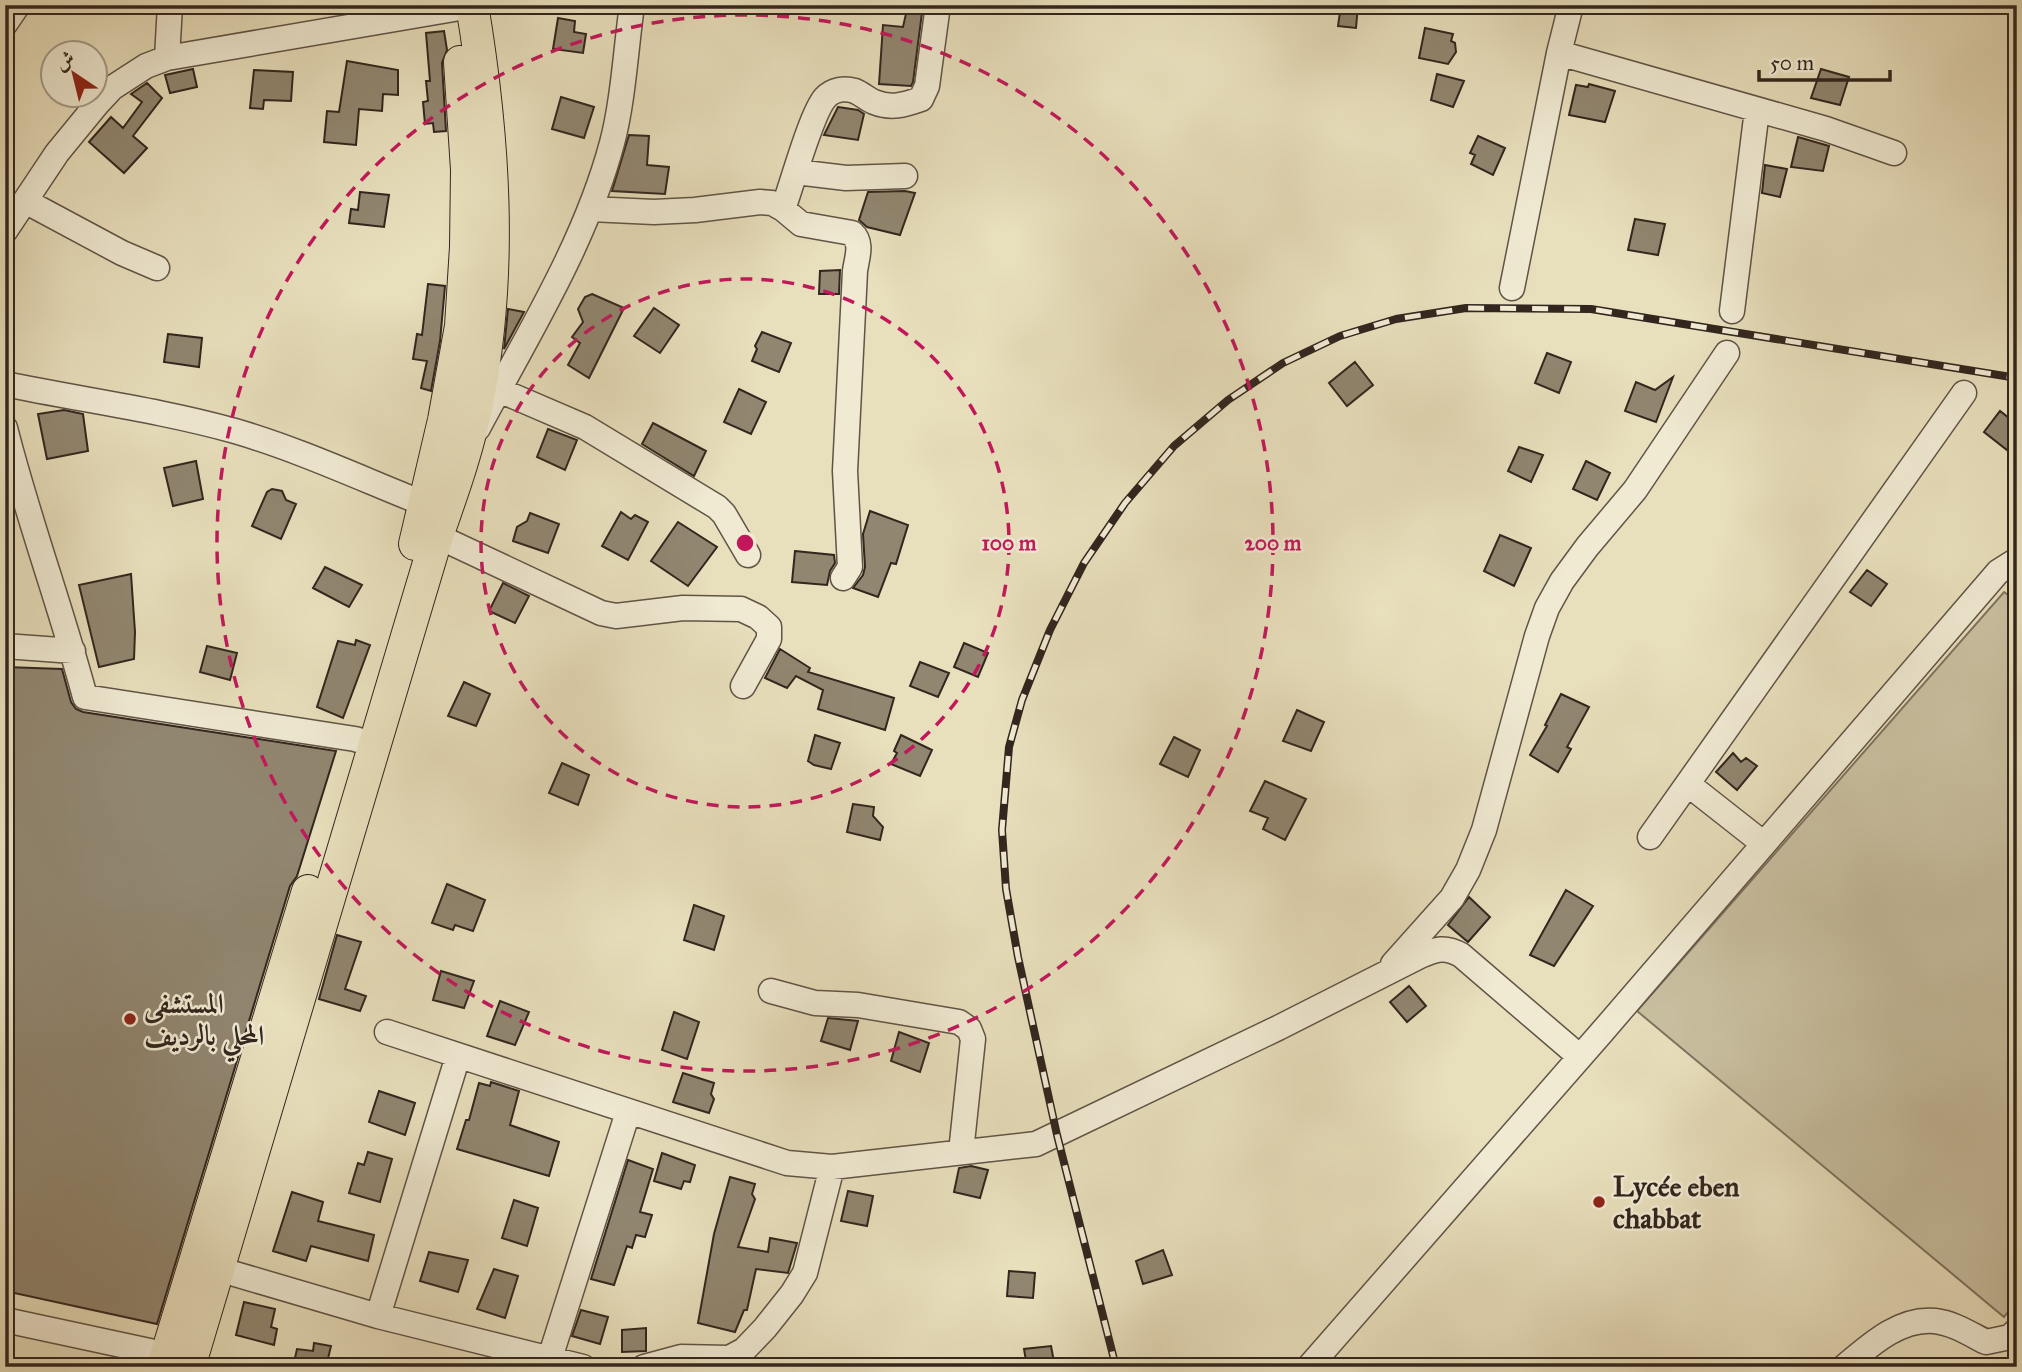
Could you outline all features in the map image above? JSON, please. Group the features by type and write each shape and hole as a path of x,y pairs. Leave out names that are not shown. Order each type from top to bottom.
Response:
{"main road":[{"path":"177,1362 365,742 438,536 465,453 477,404 489,331 494,248 485,86 460,7"},
{"path":"177,1362 218,1269 365,742 425,504 461,326 466,260 467,170 460,7"}],"street":[{"path":"5,24 18,5"},
{"path":"167,58 170,5"},
{"path":"465,453 570,255 590,209 612,141 632,5"},
{"path":"783,209 815,116 824,98 832,92 844,89 857,92 876,103 893,107 920,99 927,86 938,5"},
{"path":"1512,288 1559,52 1571,5"},
{"path":"5,231 57,153 112,88 146,66 167,58 460,7"},
{"path":"1559,52 1826,129 1894,153"},
{"path":"1732,311 1757,110"},
{"path":"796,173 846,178 905,176"},
{"path":"25,201 122,253 157,268"},
{"path":"590,209 668,211 772,203 801,224 852,233 857,237 859,244 855,271 845,471 850,567 844,578"},
{"path":"1384,975 1452,898 1468,870 1484,830 1547,608 1562,581 1587,547 1635,490 1727,353"},
{"path":"5,384 192,420 234,431 273,443 425,504"},
{"path":"499,390 585,427 717,507 748,555"},
{"path":"1650,837 1964,393"},
{"path":"5,428 12,474 73,651 85,697 365,742"},
{"path":"438,536 601,613 616,616 683,608 741,609 758,617 769,627 769,639 743,686"},
{"path":"1309,1367 1998,572 2017,560"},
{"path":"5,646 73,651"},
{"path":"1689,785 1764,844"},
{"path":"387,1032 787,1163 832,1167 1036,1144 1442,948 1451,949 1461,955 1580,1057"},
{"path":"771,991 815,1003 870,1007 959,1021 966,1025 973,1039 961,1152"},
{"path":"378,1316 458,1056"},
{"path":"550,1358 628,1112"},
{"path":"644,1367 658,1361 681,1357 729,1357 744,1350 765,1328 805,1273 832,1167"},
{"path":"218,1269 378,1316 583,1367"},
{"path":"5,1320 177,1362"},
{"path":"1844,1367 1891,1331 1912,1323 1935,1321 1958,1328 1986,1342 2010,1337 2017,1330"}],"shaded area":[{"path":"2004,592 2017,602 2017,1301 2004,1317 1637,1011"}],"building":[{"path":"908,5 923,5 913,82 911,86 879,84 883,25 903,27"},
{"path":"1341,5 1358,5 1356,28 1338,26"},
{"path":"558,18 575,21 574,32 586,34 583,53 553,49"},
{"path":"1425,28 1453,34 1451,41 1455,43 1456,52 1448,64 1419,58"},
{"path":"444,31 447,50 442,63 446,131 434,132 433,123 425,124 423,102 428,101 426,81 430,81 426,33"},
{"path":"347,61 398,70 398,95 383,94 382,111 359,109 356,145 324,142 327,111 339,112"},
{"path":"193,69 197,87 170,93 165,75"},
{"path":"1821,69 1849,77 1840,105 1811,98"},
{"path":"254,70 293,72 291,101 264,100 263,109 250,108"},
{"path":"1437,74 1464,81 1453,107 1431,100"},
{"path":"147,83 162,98 133,136 147,148 124,173 89,142 111,117 123,128 142,102 131,94"},
{"path":"1589,84 1615,91 1605,122 1569,115 1576,85 1588,87"},
{"path":"561,97 594,107 584,138 552,129"},
{"path":"838,107 858,110 864,114 858,140 824,135"},
{"path":"629,135 649,136 647,165 669,167 665,194 612,191"},
{"path":"1478,136 1505,148 1493,175 1471,164 1475,155 1470,153"},
{"path":"1798,137 1829,146 1823,171 1791,167"},
{"path":"1765,165 1787,169 1780,197 1762,193"},
{"path":"360,192 389,195 384,227 349,223 351,209 358,210"},
{"path":"868,192 915,193 900,235 867,227 859,220"},
{"path":"1635,219 1665,224 1658,255 1628,250"},
{"path":"840,270 839,294 819,294 820,271"},
{"path":"428,284 445,286 440,341 431,391 421,388 427,361 413,359 417,334 422,335"},
{"path":"592,294 624,308 589,378 568,365 580,343 572,337 583,322 578,309 585,297"},
{"path":"654,308 679,325 660,353 634,336"},
{"path":"508,309 524,312 504,349"},
{"path":"762,332 791,343 779,372 752,361"},
{"path":"168,334 202,338 199,367 164,362"},
{"path":"1547,353 1571,362 1559,393 1535,383"},
{"path":"1355,362 1373,385 1347,406 1329,383"},
{"path":"1673,377 1656,422 1625,411 1636,382 1655,390"},
{"path":"739,389 766,402 751,434 724,422"},
{"path":"2017,408 2017,437 2007,450 1984,432 2000,411 2009,418"},
{"path":"64,410 83,414 88,451 47,459 38,414"},
{"path":"653,423 706,451 694,476 642,444"},
{"path":"548,429 577,440 565,470 537,457"},
{"path":"1519,447 1543,455 1531,482 1508,471"},
{"path":"196,461 203,499 173,506 164,468"},
{"path":"1586,461 1610,473 1597,500 1573,489"},
{"path":"272,489 282,491 286,500 296,504 281,539 252,526 267,492"},
{"path":"870,511 908,525 896,564 891,563 878,597 853,588 863,575 865,567 863,534"},
{"path":"621,512 631,519 635,515 648,522 628,560 602,546"},
{"path":"530,513 559,524 548,553 513,541 517,527 527,521"},
{"path":"678,522 717,547 688,586 651,561"},
{"path":"1500,535 1531,548 1514,586 1484,571"},
{"path":"795,551 834,555 835,563 827,585 792,582"},
{"path":"325,567 362,585 349,607 313,588"},
{"path":"1867,570 1887,584 1871,606 1850,592"},
{"path":"131,574 134,659 99,667 79,585"},
{"path":"503,583 529,596 515,623 489,611"},
{"path":"356,640 370,645 343,718 317,707 338,641 355,645"},
{"path":"964,643 988,653 978,677 954,667"},
{"path":"207,646 237,653 230,680 200,672"},
{"path":"780,649 810,668 808,672 894,698 885,730 818,709 823,690 796,676 787,688 765,678"},
{"path":"920,662 949,673 938,697 910,686"},
{"name":"المستشفى المحلي بالرديف","path":"5,667 62,669 71,702 76,709 83,712 336,751 297,876 290,886 157,1324 5,1291"},
{"path":"464,682 490,694 476,726 448,716"},
{"path":"1561,694 1589,707 1567,747 1571,749 1558,772 1530,755"},
{"path":"1297,710 1324,722 1311,751 1283,741"},
{"path":"815,735 840,743 831,769 808,761"},
{"path":"901,735 932,750 920,776 891,764"},
{"path":"1174,737 1200,750 1188,777 1160,764"},
{"path":"1733,753 1741,762 1746,758 1757,766 1737,790 1716,772"},
{"path":"562,763 589,775 578,805 549,793"},
{"path":"1265,781 1306,799 1285,840 1263,829 1268,818 1250,811"},
{"path":"853,804 874,807 873,816 883,827 880,840 847,832"},
{"path":"447,884 485,900 473,931 455,925 453,930 432,923"},
{"path":"1566,890 1593,906 1554,966 1530,955"},
{"path":"1469,897 1490,917 1468,942 1448,925"},
{"path":"694,905 724,916 714,950 684,940"},
{"path":"337,935 361,942 345,989 366,996 360,1011 319,999"},
{"path":"441,971 474,981 464,1008 433,1000"},
{"path":"1409,986 1426,1006 1407,1022 1390,1002"},
{"path":"500,1001 529,1012 515,1045 487,1036"},
{"path":"674,1012 699,1022 687,1059 662,1050"},
{"path":"828,1018 858,1021 850,1050 821,1041"},
{"path":"899,1032 929,1043 920,1072 891,1061"},
{"path":"683,1073 714,1083 711,1094 714,1099 709,1113 673,1102"},
{"path":"491,1082 519,1091 510,1125 559,1142 549,1176 457,1149 466,1120 469,1120 479,1083 490,1086"},
{"path":"379,1091 415,1103 405,1135 369,1122"},
{"path":"368,1152 392,1159 380,1202 349,1193 358,1163 364,1165"},
{"path":"662,1153 695,1165 690,1182 684,1181 681,1189 654,1181"},
{"path":"628,1160 653,1169 640,1212 652,1215 645,1237 636,1235 632,1248 627,1246 614,1285 591,1279"},
{"path":"971,1166 988,1170 980,1198 954,1192 959,1168"},
{"path":"730,1177 755,1184 752,1194 755,1199 738,1247 768,1252 770,1238 797,1243 788,1273 756,1269 747,1310 744,1310 735,1332 698,1323 714,1234"},
{"path":"848,1191 873,1196 867,1226 841,1221"},
{"path":"292,1192 323,1202 318,1221 374,1235 368,1261 311,1246 306,1261 273,1251"},
{"path":"514,1200 538,1208 527,1246 502,1238"},
{"path":"1163,1250 1172,1275 1143,1284 1136,1261"},
{"path":"429,1252 468,1260 458,1292 420,1281"},
{"path":"494,1269 518,1276 505,1318 477,1309"},
{"path":"1009,1271 1035,1273 1033,1298 1007,1296"},
{"path":"244,1302 275,1309 271,1327 277,1329 274,1345 236,1335"},
{"path":"581,1310 608,1317 600,1344 572,1336"},
{"path":"646,1328 646,1351 622,1352 622,1330"},
{"path":"314,1343 331,1346 326,1367 293,1367 297,1349 313,1351"},
{"path":"1051,1346 1055,1367 1027,1367 1024,1349"}],"railway":[{"path":"1116,1367 1057,1135 1018,957 1006,889 1002,830 1009,747 1022,700 1050,630 1084,563 1125,503 1174,446 1228,400 1283,363 1340,336 1396,319 1466,308 1591,309 2017,378"}],"place":[{"name":"المستشفى المحلي بالرديف","path":"130,1019"},
{"name":"Lycée eben chabbat","path":"1599,1202"}]}
